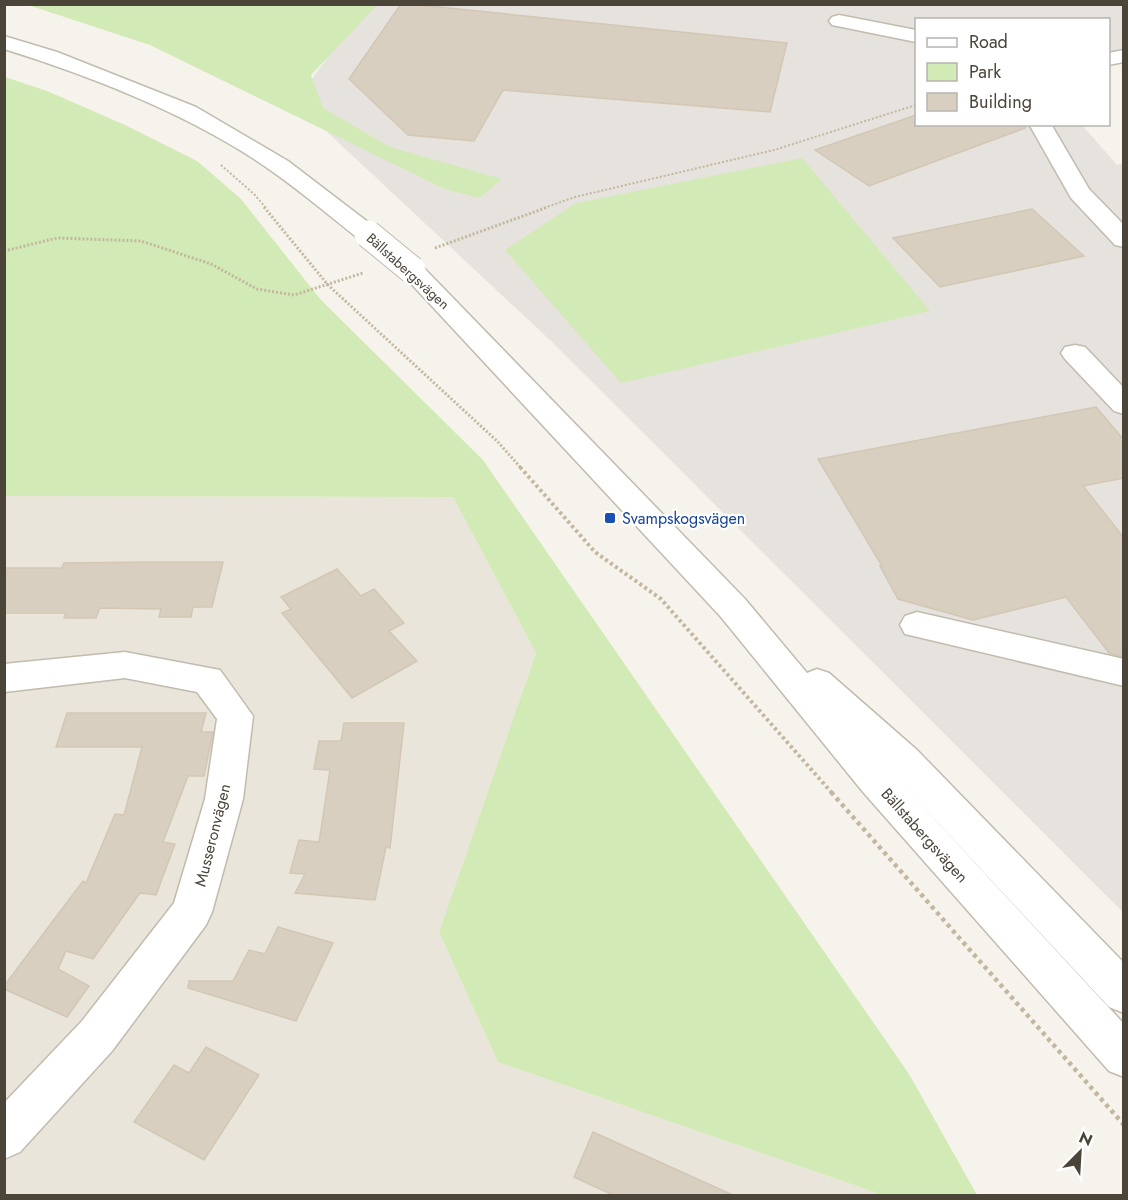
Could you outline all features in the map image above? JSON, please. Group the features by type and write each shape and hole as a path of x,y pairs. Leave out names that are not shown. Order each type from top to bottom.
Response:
{"street":[{"path":"839,21 915,36"},
{"name":"Bällstabergsvägen","path":"4,42 50,56 188,112 280,166 368,234 420,260 733,608 876,781 1124,1056"},
{"path":"1041,126 1079,193 1124,240"},
{"path":"1075,353 1124,405"},
{"name":"Bällstabergsvägen","path":"733,608 904,761 1124,993"},
{"path":"917,625 1124,674"},
{"name":"Musseronvägen","path":"4,678 125,664 208,680 236,716 224,799 192,912 97,1036 4,1136"}],"path":[{"path":"420,260 574,197 774,150 915,105"},
{"path":"213,158 254,194 328,285 497,441 595,552 661,600 1124,1125"},
{"path":"4,251 57,238 141,241 211,264 257,289 294,295 373,270"}],"shaded area":[{"path":"366,5 1123,5 1123,49 1110,56 1110,18 915,18 915,126 1083,126 1117,165 1123,163 1123,912 550,340 295,102"},
{"path":"5,496 453,497 536,653 439,932 498,1062 883,1195 5,1196"}],"green space":[{"path":"28,5 377,5 311,75 323,108 390,147 502,179 479,198 445,189 150,45"},
{"path":"5,77 47,91 125,125 197,161 241,199 321,300 483,460 909,1074 977,1195 883,1195 498,1062 439,932 536,653 453,497 5,496"},
{"path":"802,158 930,311 621,383 505,250 576,203"}],"building":[{"path":"401,4 787,43 770,112 503,90 474,141 408,135 349,79"},
{"path":"915,115 915,126 1025,126 1025,128 869,186 815,150"},
{"path":"1032,209 1084,256 940,287 893,238"},
{"path":"1096,407 1124,440 1124,478 1083,486 1124,538 1124,657 1109,653 1066,597 973,620 898,599 880,566 882,566 818,459"},
{"path":"223,562 212,607 193,607 191,617 159,617 161,609 100,608 96,618 64,618 66,613 4,613 4,568 62,568 64,563"},
{"path":"337,569 361,596 374,589 404,623 389,631 417,661 352,698 282,613 291,609 281,597"},
{"path":"67,713 206,713 201,732 213,732 204,776 188,776 163,842 175,844 156,895 140,893 93,959 66,951 58,969 89,986 67,1017 4,989 4,986 83,881 86,883 115,814 124,815 142,747 56,747"},
{"path":"344,723 404,723 390,848 386,847 375,900 295,893 305,874 290,873 299,840 319,842 330,770 314,769 319,741 341,741"},
{"path":"278,927 333,943 296,1021 188,988 189,981 233,981 249,950 265,954"},
{"path":"206,1047 259,1075 204,1160 134,1122 174,1065 189,1073"},
{"path":"593,1132 735,1196 615,1196 574,1177"}],"place":[{"name":"Svampskogsvägen","path":"610,518"}]}
